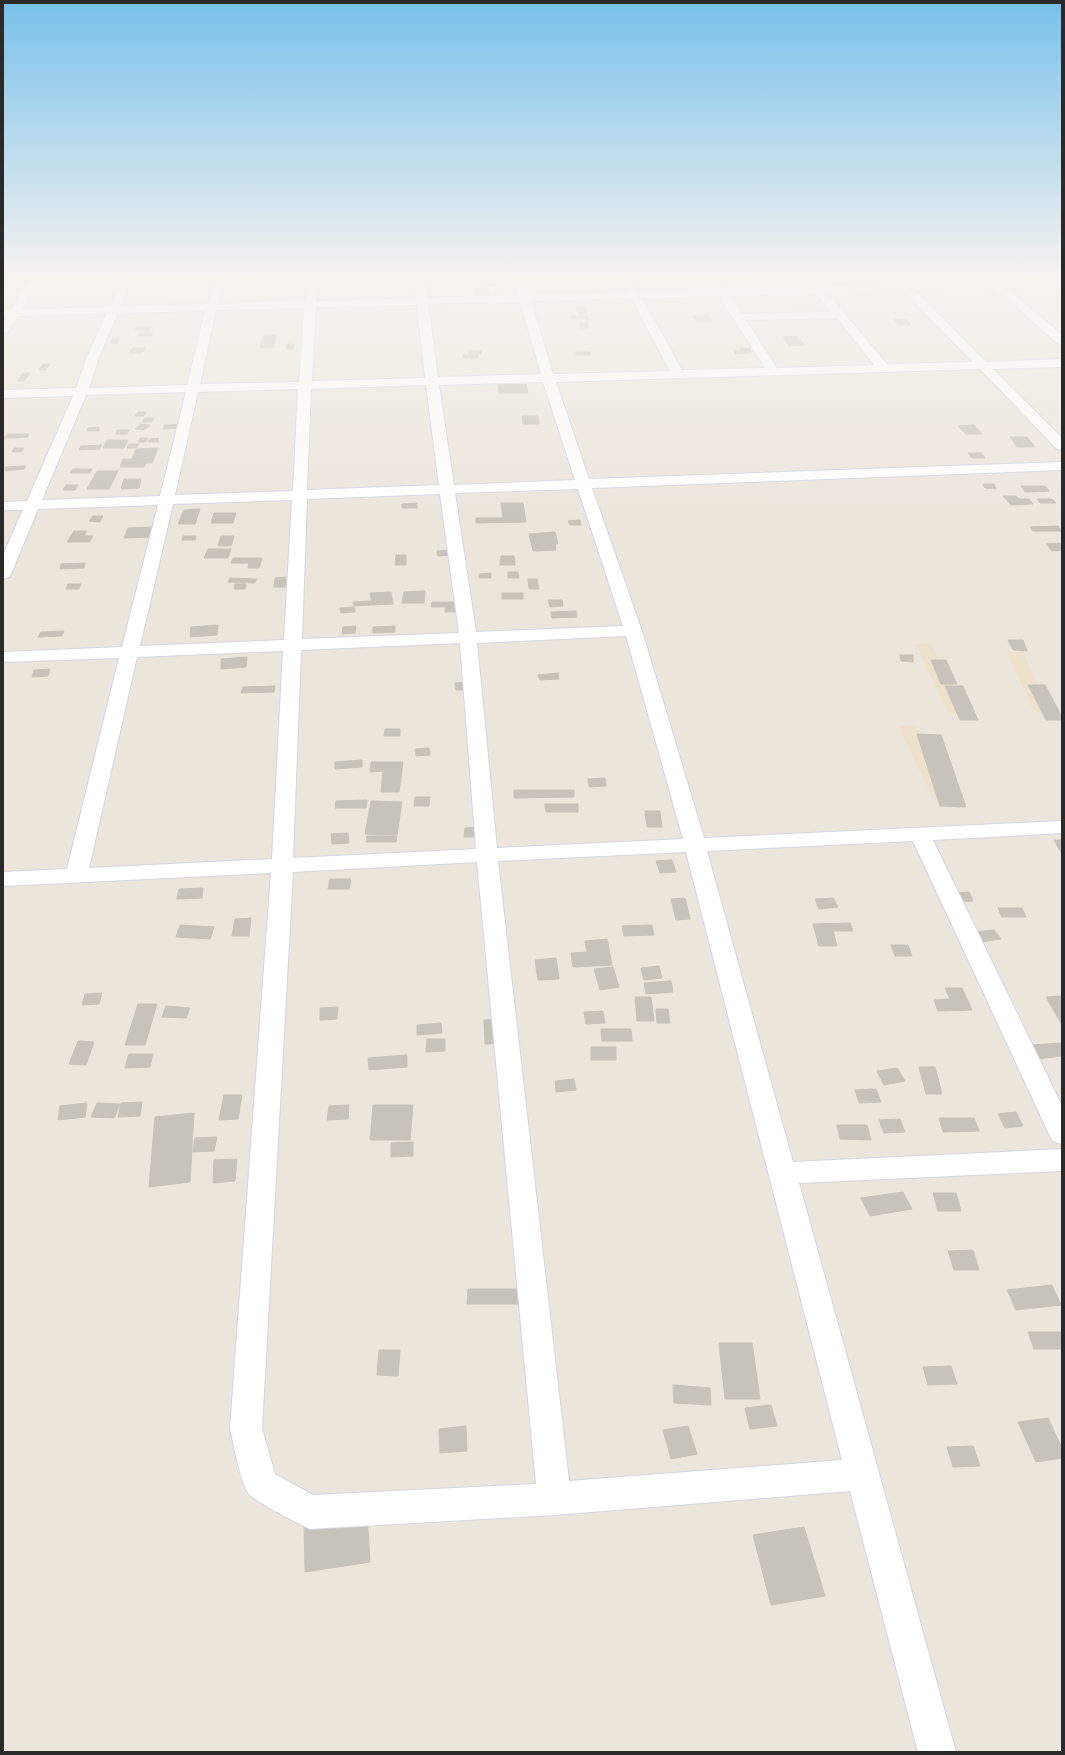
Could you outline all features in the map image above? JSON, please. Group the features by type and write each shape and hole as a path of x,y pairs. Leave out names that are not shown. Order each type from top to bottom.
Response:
{"street":[{"path":"3,574 81,391 93,358"},
{"path":"76,876 200,358"},
{"path":"307,358 282,866 246,1429 261,1484 310,1512 554,1499 861,1474"},
{"path":"429,358 468,638 487,856 554,1499"},
{"path":"542,358 633,631 695,845 861,1474 937,1752"},
{"path":"669,358 678,374"},
{"path":"765,358 773,371"},
{"path":"875,358 883,368"},
{"path":"974,358 1062,446"},
{"path":"3,394 1062,363"},
{"path":"3,506 1062,466"},
{"path":"3,657 633,631"},
{"path":"3,880 1062,827"},
{"path":"920,834 1062,1134"},
{"path":"782,1174 1062,1160"}],"shaded area":[{"path":"931,643 966,713 949,713 915,644"},
{"path":"1007,652 1023,652 1051,712 1034,712"},
{"path":"916,725 952,797 933,798 898,726"}],"building":[{"path":"43,364 50,364 46,370 39,370"},
{"path":"23,373 30,373 24,381 17,381"},
{"path":"526,384 528,393 499,393 498,385"},
{"path":"138,412 146,412 144,416 135,416"},
{"path":"522,416 538,416 539,424 523,424"},
{"path":"145,418 154,418 152,422 143,422"},
{"path":"141,424 150,425 144,430 135,429"},
{"path":"184,424 183,428 163,429 164,425"},
{"path":"974,425 982,434 966,434 958,426"},
{"path":"99,427 99,431 87,431 88,428"},
{"path":"117,430 129,430 127,434 116,434"},
{"path":"8,434 20,434 17,438 4,438"},
{"path":"18,434 29,434 28,437 17,438"},
{"path":"1010,437 1027,437 1035,447 1017,447"},
{"path":"140,438 148,438 146,442 138,442"},
{"path":"158,438 159,442 149,442 149,439"},
{"path":"107,440 128,440 124,448 103,448"},
{"path":"129,444 139,444 136,448 127,448"},
{"path":"102,445 100,449 79,450 81,446"},
{"path":"14,448 24,448 21,452 12,452"},
{"path":"158,448 152,463 146,463 144,467 120,467 123,459 132,459 136,449"},
{"path":"968,453 981,453 985,458 972,458"},
{"path":"25,466 25,469 5,471 5,467"},
{"path":"73,469 92,469 90,473 70,473"},
{"path":"97,471 118,471 109,489 87,489"},
{"path":"124,479 141,479 139,488 121,489"},
{"path":"983,484 994,484 996,489 985,488"},
{"path":"66,485 78,485 75,490 63,490"},
{"path":"1021,486 1045,486 1049,491 1025,492"},
{"path":"1003,496 1016,496 1019,499 1029,499 1033,504 1011,505"},
{"path":"1037,499 1052,499 1056,503 1040,503"},
{"path":"417,503 417,508 402,508 402,504"},
{"path":"501,503 523,503 526,522 476,523 476,518 503,518"},
{"path":"200,509 195,524 178,524 184,510"},
{"path":"214,513 236,513 233,523 211,523"},
{"path":"93,516 103,516 100,522 89,521"},
{"path":"580,520 581,525 570,525 568,521"},
{"path":"1058,526 1061,531 1033,531 1030,527"},
{"path":"154,527 151,537 124,538 128,528"},
{"path":"74,531 87,531 84,536 93,536 89,542 67,542"},
{"path":"555,532 558,544 555,544 556,550 533,551 529,534"},
{"path":"183,536 196,536 195,540 182,540"},
{"path":"221,536 234,536 231,546 218,546"},
{"path":"1060,543 1062,550 1052,551 1046,544"},
{"path":"208,549 231,549 228,558 204,558"},
{"path":"449,550 450,555 438,556 437,551"},
{"path":"396,555 406,555 406,565 395,565"},
{"path":"501,556 514,556 515,565 500,565"},
{"path":"233,558 262,558 259,568 248,568 249,563 231,563"},
{"path":"85,563 84,568 60,569 61,564"},
{"path":"508,572 518,572 519,578 508,578"},
{"path":"491,573 491,578 479,578 479,574"},
{"path":"286,577 285,587 274,587 275,578"},
{"path":"230,578 257,579 255,583 228,582"},
{"path":"528,579 537,579 539,589 529,589"},
{"path":"68,584 81,584 79,589 66,589"},
{"path":"235,584 246,584 245,589 234,589"},
{"path":"425,591 424,603 402,603 404,592"},
{"path":"391,592 393,604 372,605 370,593"},
{"path":"502,593 523,593 523,599 502,599"},
{"path":"548,600 562,600 563,606 550,607"},
{"path":"371,601 371,605 354,606 353,602"},
{"path":"432,602 456,602 455,612 445,612 446,607 431,607"},
{"path":"354,607 355,612 341,613 340,608"},
{"path":"576,611 577,617 552,618 551,612"},
{"path":"218,625 217,635 190,637 191,627"},
{"path":"356,626 355,633 342,634 343,627"},
{"path":"395,626 395,632 373,633 373,627"},
{"path":"64,631 62,636 38,637 41,632"},
{"path":"1008,640 1023,640 1027,651 1013,650"},
{"path":"900,655 913,655 913,662 901,661"},
{"path":"247,657 246,667 221,669 221,659"},
{"path":"931,660 946,660 957,684 941,684"},
{"path":"50,669 48,676 32,677 34,670"},
{"path":"558,673 559,679 540,680 538,675"},
{"path":"467,682 468,690 456,690 455,683"},
{"path":"1028,685 1045,685 1062,717 1062,720 1046,720"},
{"path":"275,686 274,692 241,693 243,687"},
{"path":"945,686 963,686 978,720 960,720"},
{"path":"385,729 400,729 400,736 384,736"},
{"path":"917,734 941,735 966,807 940,806"},
{"path":"429,748 430,755 416,756 415,749"},
{"path":"362,760 362,767 335,769 335,762"},
{"path":"371,762 403,762 399,792 381,792 383,771 370,772"},
{"path":"605,778 606,786 589,787 588,779"},
{"path":"514,790 574,790 574,797 514,798"},
{"path":"415,797 430,797 429,806 414,806"},
{"path":"367,800 366,808 335,808 336,801"},
{"path":"371,801 402,802 397,835 365,834"},
{"path":"545,804 578,804 578,812 546,812"},
{"path":"645,811 660,811 662,827 647,827"},
{"path":"480,827 480,837 464,837 465,828"},
{"path":"348,833 349,843 332,844 331,834"},
{"path":"367,836 397,836 396,842 366,842"},
{"path":"1054,840 1062,840 1062,854"},
{"path":"672,860 676,872 660,873 656,861"},
{"path":"330,879 351,879 349,889 328,889"},
{"path":"203,888 202,898 177,899 179,889"},
{"path":"969,892 973,901 958,902 954,893"},
{"path":"685,898 690,919 676,920 671,899"},
{"path":"833,898 838,907 819,909 815,899"},
{"path":"998,908 1022,908 1026,917 1002,917"},
{"path":"251,918 249,936 232,936 235,919"},
{"path":"850,923 853,931 833,931 837,946 819,946 813,924"},
{"path":"180,925 214,927 210,939 176,937"},
{"path":"652,925 654,935 624,936 622,926"},
{"path":"994,930 1001,939 980,942 974,932"},
{"path":"607,939 612,965 573,967 571,953 587,952 585,941"},
{"path":"891,945 908,945 912,956 895,956"},
{"path":"556,958 559,979 538,980 535,960"},
{"path":"659,966 662,978 644,980 641,968"},
{"path":"613,967 619,987 600,990 594,969"},
{"path":"671,981 673,992 646,994 644,983"},
{"path":"945,988 962,988 972,1010 938,1011 934,1000 950,999"},
{"path":"102,993 99,1004 82,1005 85,994"},
{"path":"1062,996 1062,1025 1046,997"},
{"path":"635,997 651,997 654,1021 637,1021"},
{"path":"138,1004 157,1004 145,1045 125,1045"},
{"path":"166,1006 190,1008 186,1018 162,1017"},
{"path":"338,1007 337,1019 320,1020 320,1008"},
{"path":"656,1009 668,1009 670,1023 657,1023"},
{"path":"603,1011 605,1023 586,1024 584,1012"},
{"path":"502,1019 504,1043 485,1044 484,1020"},
{"path":"441,1023 442,1033 417,1035 417,1025"},
{"path":"601,1029 631,1029 632,1041 602,1041"},
{"path":"427,1039 445,1039 445,1051 426,1052"},
{"path":"78,1041 94,1042 86,1065 69,1064"},
{"path":"1062,1043 1062,1056 1038,1059 1031,1045"},
{"path":"591,1047 616,1047 616,1060 591,1060"},
{"path":"129,1054 153,1054 150,1067 125,1068"},
{"path":"407,1055 407,1067 369,1070 368,1058"},
{"path":"919,1067 935,1067 942,1094 926,1094"},
{"path":"897,1068 905,1081 884,1085 877,1071"},
{"path":"574,1079 576,1090 556,1092 555,1081"},
{"path":"876,1089 881,1102 859,1103 855,1090"},
{"path":"224,1095 242,1095 238,1119 219,1120"},
{"path":"142,1102 140,1116 118,1117 121,1103"},
{"path":"87,1103 85,1117 58,1120 60,1106"},
{"path":"97,1103 120,1104 114,1118 91,1117"},
{"path":"349,1105 348,1119 327,1120 329,1106"},
{"path":"373,1105 413,1105 410,1140 370,1140"},
{"path":"1016,1112 1023,1126 1005,1128 998,1114"},
{"path":"194,1113 190,1182 149,1187 155,1117"},
{"path":"939,1118 974,1118 979,1131 943,1132"},
{"path":"900,1119 905,1132 884,1133 879,1120"},
{"path":"837,1125 867,1125 871,1140 840,1139"},
{"path":"217,1137 214,1151 193,1152 195,1138"},
{"path":"413,1142 413,1156 391,1157 391,1143"},
{"path":"237,1159 235,1181 213,1183 214,1160"},
{"path":"903,1192 912,1209 870,1216 861,1198"},
{"path":"933,1193 956,1193 961,1211 938,1211"},
{"path":"973,1250 979,1270 954,1270 948,1251"},
{"path":"1052,1285 1061,1305 1016,1310 1007,1290"},
{"path":"468,1289 531,1289 530,1304 467,1304"},
{"path":"1028,1332 1062,1332 1062,1349 1034,1349"},
{"path":"719,1343 752,1343 760,1399 725,1399"},
{"path":"379,1350 400,1350 398,1376 377,1375"},
{"path":"951,1366 957,1384 928,1385 923,1367"},
{"path":"673,1385 710,1388 711,1405 674,1403"},
{"path":"771,1405 777,1426 750,1429 745,1408"},
{"path":"1048,1418 1062,1448 1062,1458 1036,1462 1018,1422"},
{"path":"466,1426 467,1451 440,1453 439,1429"},
{"path":"688,1426 697,1454 671,1459 663,1430"},
{"path":"973,1446 980,1466 953,1467 947,1447"},
{"path":"367,1513 370,1562 305,1572 304,1522"},
{"path":"804,1527 825,1596 771,1605 753,1535"}]}
